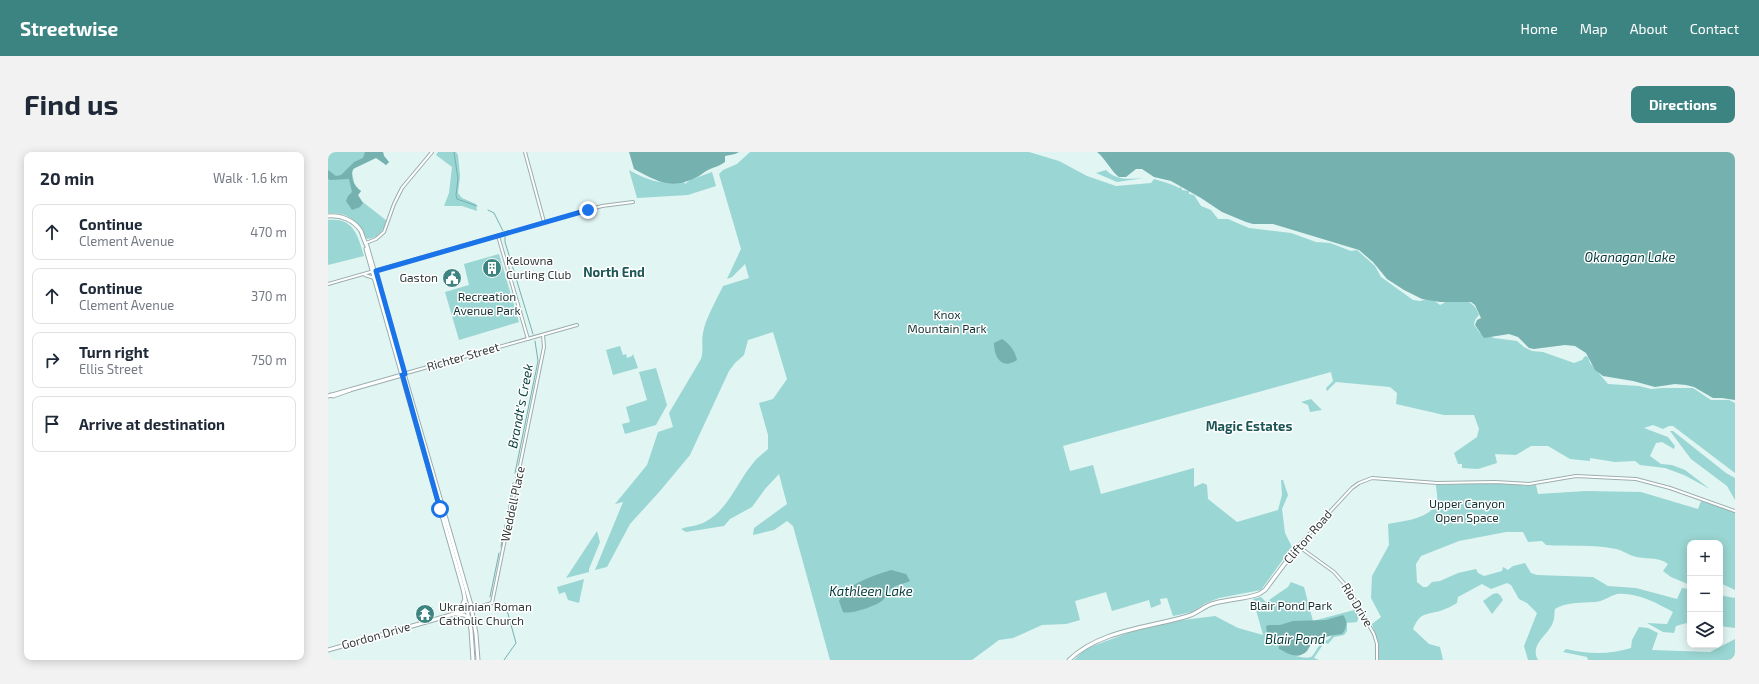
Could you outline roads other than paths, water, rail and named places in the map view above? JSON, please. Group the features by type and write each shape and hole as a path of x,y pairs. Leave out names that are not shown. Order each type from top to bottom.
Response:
{"main road":[{"path":"328,216 342,217 354,223 361,232 366,243 463,576 476,634 478,660"},
{"path":"374,271 375,280 404,374 465,598 470,609 469,618 473,660"},
{"name":"Richter Street","path":"329,396 404,374"},
{"name":"Clifton Road","path":"1069,660 1085,647 1106,638 1154,624 1190,616 1212,603 1260,594 1265,590 1298,546"},
{"path":"452,550 463,576"},
{"path":"454,614 461,608 465,598"},
{"name":"Gordon Drive","path":"328,650 470,609"},
{"path":"454,614 464,615 469,618"}],"street":[{"path":"366,243 376,239 384,232 398,194 432,152"},
{"path":"525,152 544,222"},
{"path":"328,284 602,206 633,202"},
{"path":"498,236 528,339"},
{"path":"362,274 370,276 375,280"},
{"name":"Richter Street","path":"404,374 577,325"},
{"name":"Weddell Place","path":"492,603 544,348 542,335"},
{"name":"Clifton Road","path":"1298,546 1352,488 1366,479 1379,477 1437,483 1495,482 1529,484 1563,478 1593,476 1636,479 1682,492 1735,512"},
{"name":"Rio Drive","path":"1298,546 1334,572 1348,588 1374,634 1377,644 1377,660"},
{"name":"Gordon Drive","path":"470,609 492,603"}],"water":[{"path":"365,152 383,152 384,156 389,162 386,165 376,158 353,169 352,178 361,191 358,195 363,203 360,207 352,210 346,201 352,192 349,179 330,180 328,179 328,170 336,176 341,175 354,162 363,158"},
{"path":"629,152 739,152 725,156 725,162 697,177 686,182 671,184 657,180 634,169"},
{"name":"Okanagan Lake","path":"1097,152 1735,152 1735,400 1713,398 1694,387 1686,385 1675,384 1655,387 1633,381 1603,376 1595,370 1586,353 1575,346 1565,345 1534,349 1529,348 1518,337 1509,334 1484,338 1475,325 1477,320 1481,318 1475,305 1471,302 1440,302 1422,299 1387,279 1373,262 1359,250 1273,224 1253,224 1246,222 1222,212 1171,181 1154,177 1142,169 1136,169 1126,177 1119,177"},
{"path":"1002,339 1012,348 1015,354 1017,360 1012,363 1003,363 997,358 994,343"},
{"name":"Kathleen Lake","path":"891,570 906,574 910,581 892,588 882,601 874,605 862,610 846,613 843,612 839,601 848,589 862,581"},
{"name":"Blair Pond","path":"1343,615 1346,620 1346,624 1342,634 1320,639 1312,644 1304,654 1297,656 1279,649 1278,639 1267,634 1266,626 1269,625 1280,625 1293,621 1326,620"}],"waterway":[{"name":"Brandt's Creek","path":"454,152 458,179 457,199 477,206"},
{"name":"Brandt's Creek","path":"488,210 494,213 503,231"},
{"name":"Brandt's Creek","path":"505,237 505,242 533,334"},
{"name":"Brandt's Creek","path":"515,473 538,361 535,341"},
{"name":"Brandt's Creek","path":"508,512 513,483"},
{"name":"Brandt's Creek","path":"501,547 505,525"},
{"name":"Brandt's Creek","path":"490,597 499,553"},
{"name":"Brandt's Creek","path":"504,660 516,643 505,603"}],"place":[{"name":"Kelowna Curling Club","path":"492,268"},
{"name":"Gaston","path":"452,278"},
{"name":"Ukrainian Roman Catholic Church","path":"425,614"}],"district":[{"name":"North End","path":"614,272"},
{"name":"Magic Estates","path":"1249,426"}],"park label":[{"name":"Recreation Avenue Park","path":"487,304"},
{"name":"Knox Mountain Park","path":"947,322"},
{"name":"Upper Canyon Open Space","path":"1467,511"},
{"name":"Blair Pond Park","path":"1291,606"}]}
